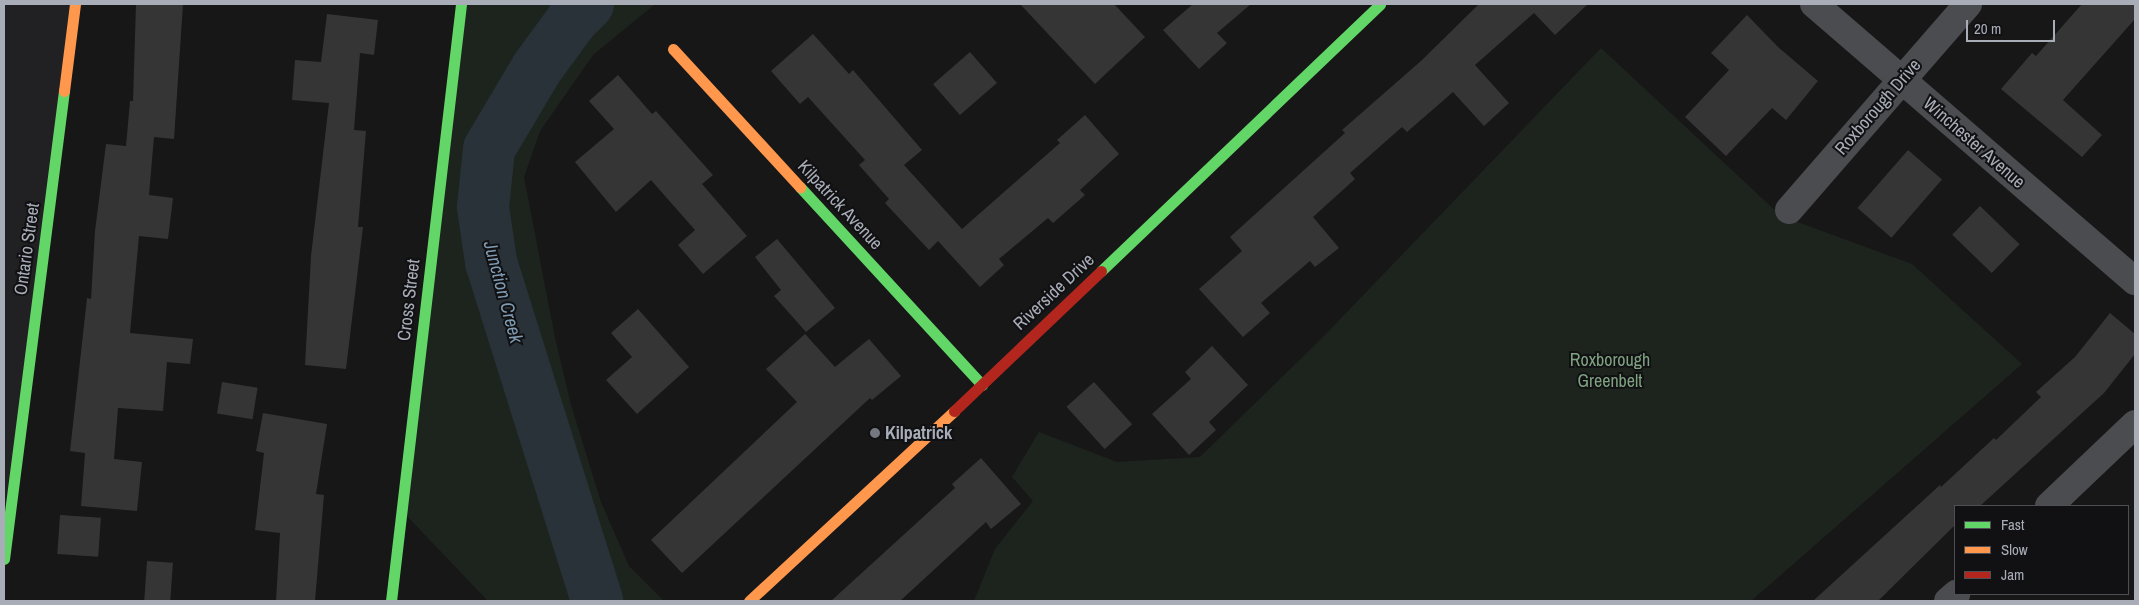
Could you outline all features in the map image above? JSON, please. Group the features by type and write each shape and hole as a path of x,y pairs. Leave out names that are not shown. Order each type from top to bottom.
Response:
{"street":[{"name":"Ontario Street","path":"4,559 75,4"},
{"name":"Cross Street","path":"391,601 461,4"},
{"name":"Riverside Drive","path":"749,601 982,385 1380,4"},
{"name":"Winchester Avenue","path":"1814,4 2135,281"},
{"name":"Roxborough Drive","path":"1789,210 1968,4"},
{"name":"Kilpatrick Avenue","path":"673,50 982,385"},
{"path":"2049,505 2135,424"}],"shaded area":[{"path":"4,4 77,4 4,573"}],"green space":[{"path":"463,4 655,4 593,55 540,131 524,177 555,338 571,405 601,502 629,566 664,601 488,601 404,513"},
{"name":"Roxborough Greenbelt","path":"1601,48 1781,216 1912,264 2022,364 1751,601 974,601 995,549 1033,501 1012,477 1039,432 1117,462 1200,457 1322,338"}],"building":[{"path":"136,4 183,4 174,139 154,137 149,195 173,198 168,239 139,236 130,333 193,339 190,364 167,362 163,411 118,408 114,459 142,462 137,511 81,506 85,453 70,451 87,298 91,299 95,231 106,144 126,146 130,101 133,101"},
{"path":"1020,4 1114,4 1145,37 1095,84"},
{"path":"1193,4 1251,4 1217,33 1227,43 1199,69 1163,30"},
{"path":"1479,4 1588,4 1555,35 1534,13 1475,65 1509,103 1484,126 1453,92 1407,132 1402,127 1350,173 1355,179 1313,217 1339,248 1315,267 1310,261 1261,303 1270,313 1243,337 1199,289 1242,251 1230,237 1345,133 1342,130 1422,60"},
{"path":"2082,4 2135,4 2135,19 2063,100 2102,135 2082,157 2001,89 2032,53 2036,56"},
{"path":"327,14 378,20 374,55 360,53 354,130 366,131 358,227 363,227 346,369 305,365 311,256 329,103 292,100 295,60 321,62"},
{"path":"1747,15 1778,47 1818,81 1786,120 1772,108 1726,156 1685,117 1729,70 1711,53"},
{"path":"813,34 849,74 853,70 922,150 904,165 962,229 1060,143 1057,140 1085,115 1119,154 1080,190 1085,195 1053,223 1048,218 999,259 1004,265 980,287 938,241 929,250 885,203 889,199 859,165 865,160 808,97 800,104 771,71"},
{"path":"970,52 997,83 960,115 933,84"},
{"path":"618,75 652,114 656,111 713,175 702,184 747,236 703,274 678,245 695,230 651,180 616,212 575,162 614,129 589,101"},
{"path":"1908,150 1942,180 1891,238 1857,208"},
{"path":"1980,206 2020,244 1992,273 1952,235"},
{"path":"777,239 835,308 806,332 774,296 781,290 755,257"},
{"path":"638,309 689,367 637,414 606,380 632,357 611,333"},
{"path":"2110,313 2135,334 2135,354 2104,393 1981,505 1954,505 1954,526 1878,601 1813,601 1940,485 1941,487 1994,438 1996,440 2041,397 2036,392 2075,357"},
{"path":"805,334 835,367 869,339 901,376 872,400 870,398 682,573 651,540 797,402 766,369"},
{"path":"1212,346 1248,385 1209,422 1216,430 1189,455 1152,414 1191,379 1185,372"},
{"path":"222,382 258,388 253,419 217,414"},
{"path":"1094,382 1132,424 1105,449 1067,407"},
{"path":"263,413 327,424 316,494 324,495 315,601 276,601 280,533 255,530 264,453 256,451"},
{"path":"981,458 1021,504 991,529 986,522 900,601 831,601 955,488 952,484"},
{"path":"60,515 101,518 98,557 57,554"},
{"path":"147,561 173,563 170,601 144,601"}],"waterway":[{"name":"Junction Creek","path":"588,4 572,20 537,68 489,149 483,207 491,262 597,601"}],"traffic: fast":[{"path":"391,601 461,4"},
{"path":"1101,271 1380,4"},
{"path":"4,559 64,91"},
{"path":"800,187 982,385"}],"traffic: slow":[{"path":"64,91 75,4"},
{"path":"673,49 800,187"},
{"path":"749,601 954,411"}],"traffic: jam":[{"path":"954,411 1101,271"}],"place":[{"name":"Kilpatrick","path":"875,433"}]}
